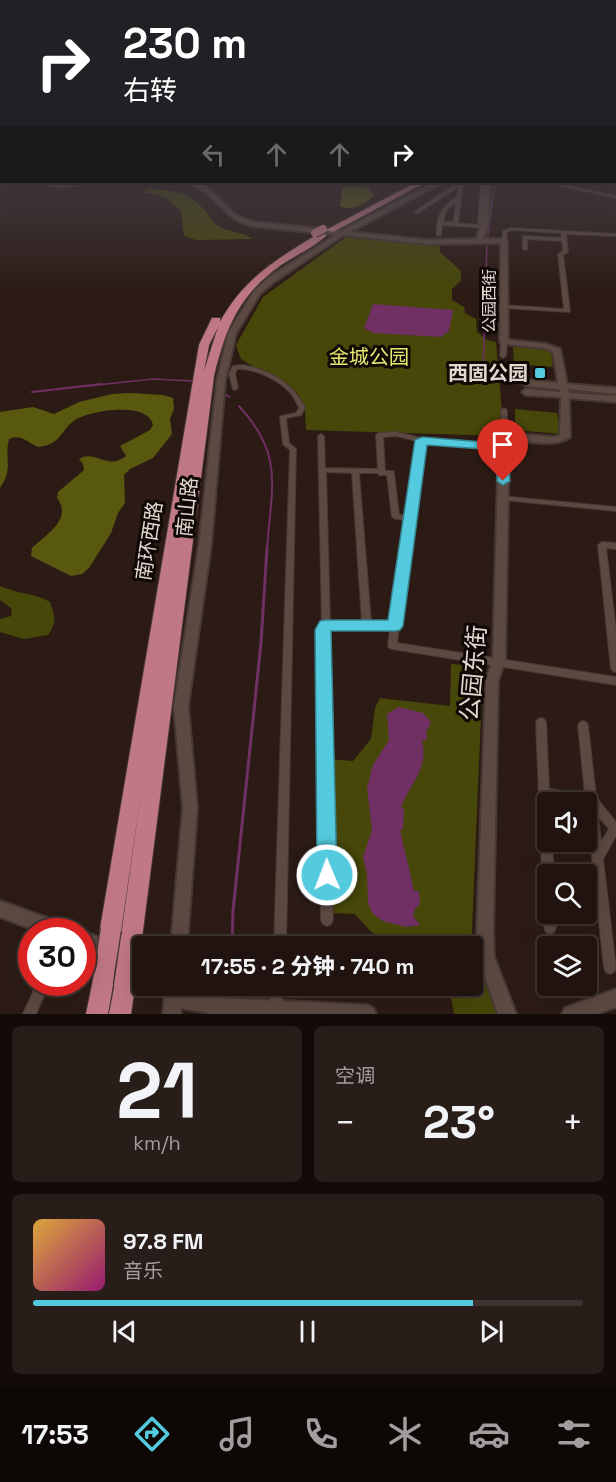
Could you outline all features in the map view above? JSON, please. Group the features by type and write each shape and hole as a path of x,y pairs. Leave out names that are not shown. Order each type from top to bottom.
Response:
{"highway":[{"name":"南环西路","path":"120,1014 124,986 121,933 206,405 203,374 223,325 237,300 271,266 323,232 382,199"},
{"name":"南环西路","path":"323,232 388,199"},
{"name":"南环西路","path":"97,1014 104,973 121,933"}],"street":[{"path":"216,199 223,209 240,221 427,242 504,241 505,231 511,230 616,235"},
{"name":"南山路","path":"180,936 190,808 181,706 205,545 206,405 222,378 232,333 257,293 280,274 341,234 407,199"},
{"path":"416,212 435,199"},
{"path":"439,235 441,212 449,203 456,199"},
{"path":"456,224 459,199"},
{"name":"公园西街","path":"484,199 482,226 486,240"},
{"path":"440,223 482,226"},
{"path":"504,306 567,311 560,254 566,252 563,232"},
{"path":"525,249 525,237 564,240"},
{"name":"公园西街","path":"504,241 504,342 539,345 557,351 564,391"},
{"path":"503,356 504,342"},
{"path":"235,388 232,374 235,367 252,367 288,388 302,408 299,414 283,417 286,444 293,449 280,936"},
{"path":"222,378 232,374"},
{"path":"526,387 616,399"},
{"path":"564,391 616,391"},
{"path":"381,471 379,435 396,434 422,440 563,439 565,434 564,391"},
{"path":"504,410 504,441"},
{"path":"321,436 326,626 323,630 327,920"},
{"path":"422,440 392,646 616,681"},
{"name":"公园东街","path":"504,441 498,664 492,681 486,957 507,1014"},
{"path":"322,470 390,473 396,517 410,518"},
{"path":"355,470 367,626"},
{"path":"503,498 616,509"},
{"path":"616,546 602,544 616,669"},
{"path":"326,626 395,626"},
{"path":"541,722 544,792"},
{"path":"584,725 590,792"},
{"path":"597,807 615,830 597,858"},
{"path":"596,852 610,968"},
{"path":"0,909 25,918"},
{"path":"550,924 550,928"},
{"path":"96,944 132,958"},
{"path":"28,1014 37,996"},
{"path":"268,1009 273,996"},
{"path":"571,1014 616,998"},
{"path":"174,999 222,1006 367,1014"}],"green space":[{"path":"168,199 192,199 217,225 252,239 196,240 184,236 181,211"},
{"name":"金城公园","path":"346,237 439,244 440,252 461,271 461,281 452,289 452,300 464,307 465,313 476,319 477,332 487,340 496,342 504,436 306,430 305,410 298,394 241,359 236,345 263,297"},
{"path":"513,346 551,349 553,367 514,364"},
{"path":"515,409 557,413 560,434 515,430"},
{"path":"0,586 50,602 54,619 53,627 48,635 24,639 0,632 0,619 11,616 12,609 0,600"},
{"path":"451,664 483,667 473,936 385,936 372,933 355,914 330,913 329,759 353,761 371,739 375,708 380,698 450,706"},
{"path":"483,973 498,1014 454,1014 451,996 483,996"}],"shaded area":[{"path":"341,199 369,199 354,207 340,206"},
{"path":"373,304 453,310 449,331 441,337 373,333 364,328"},
{"path":"112,394 163,395 173,398 174,409 170,419 172,434 153,458 130,469 124,475 125,503 118,513 111,533 89,568 82,574 71,576 31,556 32,548 51,532 60,519 62,513 57,498 58,492 84,470 79,459 90,456 107,461 119,460 126,456 120,446 150,430 153,425 149,417 131,410 105,411 82,416 75,420 56,440 46,445 38,447 24,439 13,437 9,439 7,475 0,488 0,412 33,407 54,414 79,402"},
{"path":"399,707 423,713 431,722 426,732 427,740 422,740 424,750 421,767 401,807 404,809 403,829 400,830 414,891 419,891 420,904 413,916 420,925 406,927 383,921 373,914 368,903 367,874 363,857 372,830 367,788 373,765 389,740 387,714"}],"waterway":[{"path":"483,374 487,243 493,199"},
{"path":"88,386 153,379 193,381"},
{"path":"32,392 102,384"},
{"path":"223,393 229,397"},
{"path":"239,406 254,424 269,457 272,490 267,550"},
{"path":"232,936 261,643 267,548"},
{"path":"232,996 232,1001"}],"place":[{"name":"西固公园","path":"540,373"}],"route":[{"path":"327,875 323,630 326,626 395,626 422,440 504,447 503,481"}]}
